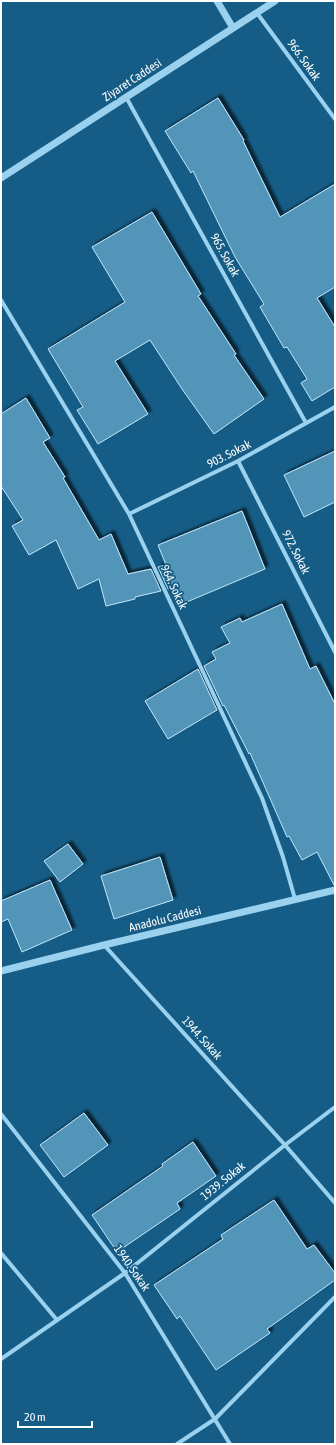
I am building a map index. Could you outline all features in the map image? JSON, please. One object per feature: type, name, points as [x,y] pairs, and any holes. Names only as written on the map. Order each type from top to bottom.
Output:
[{"type":"street","points":[[217,1],[233,28]]},
{"type":"street","name":"Ziyaret Caddesi","points":[[1,178],[275,1]]},
{"type":"street","name":"966. Sokak","points":[[257,13],[335,119]]},
{"type":"street","name":"965. Sokak","points":[[126,97],[306,423]]},
{"type":"street","name":"964. Sokak","points":[[1,300],[129,514],[262,798],[283,857],[295,899]]},
{"type":"street","name":"903. Sokak","points":[[129,514],[238,461],[335,407]]},
{"type":"street","name":"972. Sokak","points":[[238,461],[335,652]]},
{"type":"street","name":"Anadolu Caddesi","points":[[1,971],[335,890]]},
{"type":"street","name":"1944. Sokak","points":[[104,945],[285,1145],[335,1203]]},
{"type":"street","name":"1939. Sokak","points":[[1,1360],[125,1273],[335,1107]]},
{"type":"street","name":"1940. Sokak","points":[[1,1114],[125,1273],[230,1444]]},
{"type":"street","points":[[1,1253],[57,1320]]},
{"type":"street","points":[[177,1444],[215,1419],[335,1297]]},
{"type":"building","points":[[218,98],[244,140],[243,141],[280,217],[335,184],[335,287],[317,298],[335,327],[335,387],[312,401],[301,383],[307,379],[287,347],[284,348],[260,307],[264,304],[235,257],[193,171],[191,173],[165,131]]},
{"type":"building","points":[[152,212],[201,294],[198,296],[236,354],[234,355],[264,399],[214,434],[150,340],[115,361],[148,414],[98,444],[77,410],[83,407],[48,349],[125,302],[92,247]]},
{"type":"building","points":[[26,398],[50,438],[43,442],[65,477],[63,478],[99,540],[111,534],[128,574],[151,569],[161,591],[106,606],[99,579],[78,589],[56,540],[29,555],[12,526],[23,520],[1,486],[1,414]]},
{"type":"building","points":[[335,451],[335,502],[304,517],[284,475]]},
{"type":"building","points":[[242,511],[265,569],[182,604],[175,588],[168,589],[158,567],[166,565],[158,545]]},
{"type":"building","points":[[282,604],[310,669],[316,666],[335,704],[335,885],[317,852],[302,860],[289,836],[287,837],[250,753],[249,754],[224,705],[223,706],[204,666],[216,659],[212,652],[230,643],[221,627],[240,618],[242,622]]},
{"type":"building","points":[[198,669],[217,710],[168,739],[145,701]]},
{"type":"building","points":[[68,844],[83,864],[60,882],[44,861]]},
{"type":"building","points":[[160,857],[173,900],[114,919],[101,876]]},
{"type":"building","points":[[50,880],[72,930],[22,952],[8,919],[1,922],[1,901]]},
{"type":"building","points":[[84,1113],[108,1145],[64,1177],[40,1145]]},
{"type":"building","points":[[193,1142],[216,1176],[177,1203],[180,1209],[117,1252],[92,1215],[163,1166],[162,1164]]},
{"type":"building","points":[[274,1200],[307,1249],[314,1245],[335,1273],[335,1280],[267,1329],[270,1333],[216,1370],[180,1316],[177,1319],[154,1285],[223,1239],[221,1235]]}]
